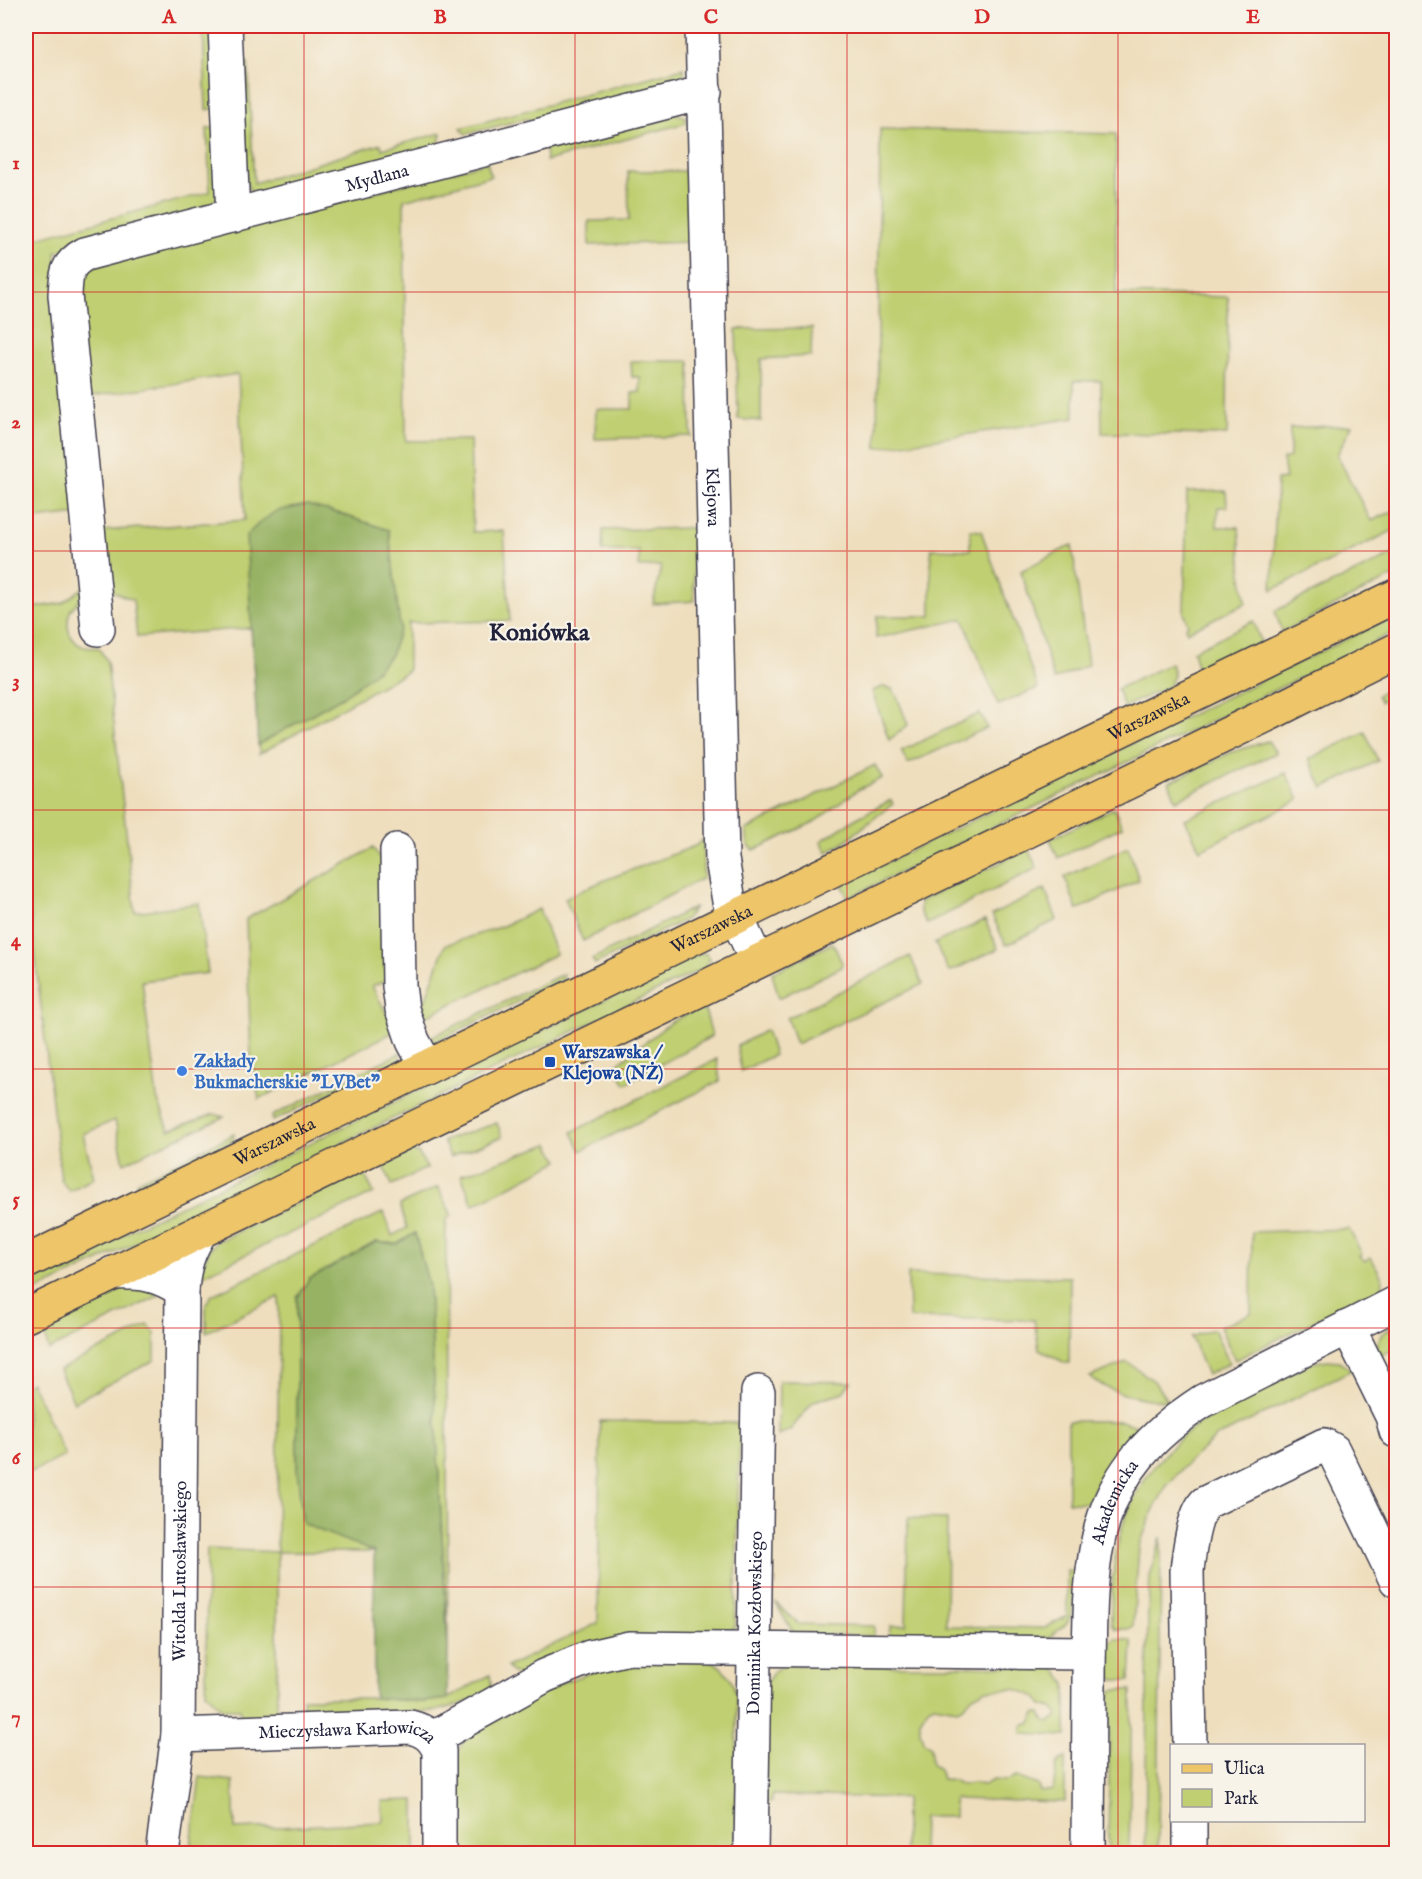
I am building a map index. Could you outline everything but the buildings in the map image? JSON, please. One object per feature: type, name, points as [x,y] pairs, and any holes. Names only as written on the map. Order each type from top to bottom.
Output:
[{"type":"main road","name":"Warszawska","points":[[26,1262],[1396,596]]},
{"type":"main road","points":[[26,1316],[1396,650]]},
{"type":"street","points":[[225,26],[232,216]]},
{"type":"street","name":"Klejowa","points":[[702,26],[722,859],[727,892],[757,961]]},
{"type":"street","name":"Mydlana","points":[[98,629],[65,295],[69,267],[76,259],[85,254],[705,92]]},
{"type":"street","points":[[397,850],[399,986],[402,1009],[413,1041],[427,1067]]},
{"type":"street","name":"Witolda Lutosławskiego","points":[[162,1854],[178,1735],[182,1290],[184,1266],[190,1248],[201,1231]]},
{"type":"street","points":[[113,1273],[154,1275],[182,1290]]},
{"type":"street","name":"Akademicka","points":[[1088,1854],[1091,1580],[1098,1536],[1109,1504],[1136,1459],[1174,1420],[1203,1401],[1396,1303]]},
{"type":"street","points":[[1348,1327],[1392,1416],[1396,1431]]},
{"type":"street","name":"Dominika Kozłowskiego","points":[[751,1854],[758,1392]]},
{"type":"street","points":[[1190,1744],[1187,1571],[1199,1509],[1204,1503],[1324,1445],[1333,1450],[1396,1580]]},
{"type":"street","points":[[433,1737],[544,1676],[590,1657],[629,1648],[1089,1653]]},
{"type":"street","name":"Mieczysława Karłowicza","points":[[178,1735],[410,1727],[422,1730],[433,1737],[439,1750],[440,1854]]},
{"type":"street","points":[[1190,1822],[1190,1854]]},
{"type":"green space","points":[[203,26],[213,26],[217,108],[206,110]]},
{"type":"green space","points":[[248,63],[254,183],[381,144],[382,149],[441,133],[438,149],[260,194],[250,191],[247,184],[239,64]]},
{"type":"green space","points":[[684,68],[684,84],[466,134],[461,128]]},
{"type":"green space","points":[[675,113],[686,117],[686,123],[546,161],[545,144]]},
{"type":"green space","points":[[207,128],[219,128],[218,195],[213,205],[206,210],[56,252],[58,308],[79,514],[26,520],[26,241],[210,192]]},
{"type":"green space","points":[[880,129],[1116,134],[1116,294],[1228,297],[1227,435],[1102,433],[1101,381],[1074,381],[1074,418],[877,448]]},
{"type":"green space","points":[[487,162],[491,176],[404,200],[406,441],[470,440],[473,532],[504,531],[510,621],[408,623],[408,671],[259,754],[251,628],[137,637],[133,600],[108,589],[102,531],[245,520],[238,374],[87,397],[76,296],[91,267]]},
{"type":"green space","points":[[628,171],[687,171],[688,242],[589,245],[589,221],[629,220]]},
{"type":"green space","points":[[812,328],[811,356],[761,359],[761,421],[738,419],[736,329]]},
{"type":"green space","points":[[631,361],[690,361],[691,436],[595,439],[596,409],[632,409],[632,393],[640,392],[640,377],[632,377]]},
{"type":"green space","points":[[1352,425],[1337,455],[1371,521],[1396,510],[1396,529],[1272,590],[1277,480],[1286,479],[1283,459],[1290,457],[1290,428]]},
{"type":"green space","points":[[1226,491],[1227,507],[1218,507],[1217,527],[1239,527],[1246,603],[1187,632],[1185,627],[1188,625],[1184,613],[1187,492]]},
{"type":"green space","points":[[307,505],[389,530],[400,628],[391,655],[375,672],[342,697],[258,745],[246,536],[276,511]]},
{"type":"green space","points":[[693,528],[694,601],[653,604],[661,566],[639,567],[639,551],[602,551],[603,530]]},
{"type":"green space","points":[[970,530],[981,531],[1038,688],[998,705],[963,619],[876,638],[877,616],[931,616],[931,549],[970,550]]},
{"type":"green space","points":[[1072,545],[1088,665],[1054,680],[1021,571]]},
{"type":"green space","points":[[1396,553],[1396,575],[1282,632],[1275,611]]},
{"type":"green space","points":[[85,586],[81,597],[70,611],[68,626],[77,643],[90,648],[98,647],[107,661],[135,912],[199,903],[208,973],[142,981],[157,1098],[169,1130],[214,1114],[224,1117],[124,1163],[115,1120],[83,1134],[94,1178],[69,1191],[61,1180],[26,875],[26,609],[63,603]]},
{"type":"green space","points":[[1396,615],[1396,631],[848,898],[842,884]]},
{"type":"green space","points":[[1253,621],[1261,642],[1202,671],[1197,667],[1193,651]]},
{"type":"green space","points":[[1171,663],[1174,676],[1169,686],[1124,707],[1117,689]]},
{"type":"green space","points":[[1396,686],[1396,694],[1380,702],[1377,695]]},
{"type":"green space","points":[[883,687],[892,689],[897,696],[908,725],[889,740],[872,691]]},
{"type":"green space","points":[[980,713],[987,728],[908,764],[901,751]]},
{"type":"green space","points":[[1365,732],[1378,761],[1323,788],[1309,759]]},
{"type":"green space","points":[[1268,741],[1276,753],[1176,800],[1169,782],[1232,752]]},
{"type":"green space","points":[[875,765],[882,778],[858,790],[814,822],[754,850],[748,845],[746,830]]},
{"type":"green space","points":[[1286,773],[1299,800],[1200,850],[1185,819]]},
{"type":"green space","points":[[891,800],[893,804],[827,852],[821,841]]},
{"type":"green space","points":[[1114,808],[1122,827],[1058,858],[1050,839]]},
{"type":"green space","points":[[703,840],[703,878],[583,941],[565,898],[605,880],[695,846]]},
{"type":"green space","points":[[1128,847],[1139,880],[1077,910],[1065,877]]},
{"type":"green space","points":[[373,848],[385,864],[389,980],[372,986],[396,1031],[259,1099],[251,1059],[246,919]]},
{"type":"green space","points":[[1028,849],[1037,868],[927,924],[920,912],[920,901]]},
{"type":"green space","points":[[1045,889],[1057,920],[1006,945],[992,915]]},
{"type":"green space","points":[[695,907],[686,919],[595,964],[592,959]]},
{"type":"green space","points":[[539,909],[556,954],[418,1020],[445,945],[503,926]]},
{"type":"green space","points":[[985,920],[998,949],[949,972],[935,943]]},
{"type":"green space","points":[[833,943],[842,967],[779,998],[772,973]]},
{"type":"green space","points":[[705,953],[709,958],[706,967],[26,1296],[26,1281]]},
{"type":"green space","points":[[910,956],[923,984],[796,1044],[787,1018]]},
{"type":"green space","points":[[563,974],[563,980],[432,1043],[429,1038]]},
{"type":"green space","points":[[700,1007],[706,1013],[712,1036],[625,1084],[615,1066],[670,1023]]},
{"type":"green space","points":[[766,1030],[774,1055],[741,1071],[737,1046]]},
{"type":"green space","points":[[400,1053],[400,1059],[273,1121],[272,1116]]},
{"type":"green space","points":[[717,1059],[720,1081],[581,1151],[572,1132]]},
{"type":"green space","points":[[497,1123],[502,1137],[450,1157],[443,1141]]},
{"type":"green space","points":[[234,1134],[233,1141],[140,1187],[136,1182]]},
{"type":"green space","points":[[549,1144],[559,1161],[473,1205],[461,1175]]},
{"type":"green space","points":[[411,1150],[419,1154],[427,1168],[392,1185],[382,1162]]},
{"type":"green space","points":[[360,1172],[364,1174],[374,1193],[197,1278],[210,1249],[216,1242]]},
{"type":"green space","points":[[438,1187],[452,1216],[446,1219],[448,1649],[429,1286],[415,1233],[397,1244],[376,1242],[346,1259],[297,1298],[297,1469],[374,1552],[277,1552],[279,1297],[206,1332],[206,1304],[212,1295],[384,1212],[392,1236],[407,1228],[400,1205]]},
{"type":"green space","points":[[1349,1229],[1362,1254],[1359,1256],[1365,1261],[1371,1257],[1383,1280],[1382,1288],[1235,1360],[1220,1327],[1251,1313],[1252,1232]]},
{"type":"green space","points":[[415,1233],[429,1286],[448,1649],[447,1699],[423,1702],[374,1698],[374,1552],[303,1524],[297,1469],[297,1298],[309,1279],[376,1242],[397,1244]]},
{"type":"green space","points":[[908,1274],[1070,1277],[1069,1363],[1039,1349],[1034,1320],[909,1318]]},
{"type":"green space","points":[[126,1286],[151,1290],[158,1296],[49,1350],[45,1337],[46,1326]]},
{"type":"green space","points":[[148,1325],[155,1333],[155,1360],[74,1402],[59,1370]]},
{"type":"green space","points":[[1396,1325],[1396,1348],[1378,1357],[1377,1346],[1380,1337]]},
{"type":"green space","points":[[1214,1329],[1229,1363],[1207,1375],[1191,1337]]},
{"type":"green space","points":[[1339,1361],[1352,1370],[1217,1437],[1189,1461],[1166,1487],[1153,1511],[1139,1547],[1133,1626],[1129,1629],[1115,1629],[1111,1624],[1111,1602],[1118,1542],[1131,1505],[1153,1468],[1177,1441],[1223,1409],[1311,1363]]},
{"type":"green space","points":[[1127,1362],[1154,1381],[1167,1401],[1116,1392],[1090,1377]]},
{"type":"green space","points":[[779,1381],[851,1382],[843,1392],[814,1401],[791,1429],[778,1436]]},
{"type":"green space","points":[[31,1382],[65,1456],[26,1474],[26,1385]]},
{"type":"green space","points":[[600,1421],[740,1423],[735,1628],[723,1633],[515,1675],[507,1667],[598,1623]]},
{"type":"green space","points":[[1068,1421],[1120,1421],[1137,1426],[1100,1476],[1089,1503],[1068,1502]]},
{"type":"green space","points":[[908,1518],[947,1519],[946,1626],[1045,1628],[1067,1616],[1067,1570],[1076,1570],[1072,1614],[1066,1624],[1049,1638],[889,1637],[890,1626],[906,1625]]},
{"type":"green space","points":[[1161,1537],[1158,1853],[1145,1853],[1148,1615],[1150,1576]]},
{"type":"green space","points":[[207,1549],[277,1552],[277,1718],[241,1719],[240,1709],[222,1709],[206,1692]]},
{"type":"green space","points":[[775,1602],[798,1624],[874,1626],[874,1636],[794,1634]]},
{"type":"green space","points":[[1115,1639],[1130,1640],[1132,1644],[1130,1680],[1114,1680],[1110,1675],[1110,1643]]},
{"type":"green space","points":[[629,1660],[711,1660],[725,1672],[734,1686],[737,1698],[736,1853],[453,1854],[456,1757],[460,1747],[471,1733],[563,1682]]},
{"type":"green space","points":[[784,1665],[1054,1667],[1066,1683],[1066,1736],[1022,1734],[1023,1725],[1030,1724],[1036,1713],[1041,1713],[1044,1720],[1049,1722],[1058,1714],[1053,1708],[1042,1705],[1037,1697],[1015,1689],[985,1690],[957,1709],[934,1705],[928,1708],[920,1721],[920,1731],[923,1741],[930,1747],[932,1765],[939,1769],[942,1780],[953,1780],[962,1785],[973,1783],[984,1785],[993,1780],[1006,1781],[1017,1777],[1038,1785],[1040,1792],[1053,1790],[1057,1764],[1065,1758],[1065,1802],[954,1799],[954,1817],[923,1817],[922,1854],[905,1853],[905,1798],[772,1795],[772,1802],[762,1802],[764,1687],[774,1671]]},
{"type":"green space","points":[[490,1675],[492,1690],[465,1703],[436,1711],[304,1717],[303,1698],[374,1698],[423,1702],[447,1699]]},
{"type":"green space","points":[[1132,1690],[1129,1853],[1108,1853],[1110,1692]]},
{"type":"green space","points":[[200,1777],[233,1781],[235,1829],[383,1822],[382,1801],[415,1800],[415,1853],[190,1853]]},
{"type":"place","name":"Warszawska / Klejowa (NŻ)","points":[[550,1062]]},
{"type":"place","name":"Zakłady Bukmacherskie \"LVBet\"","points":[[182,1071]]},
{"type":"district","name":"Koniówka","points":[[539,632]]}]
